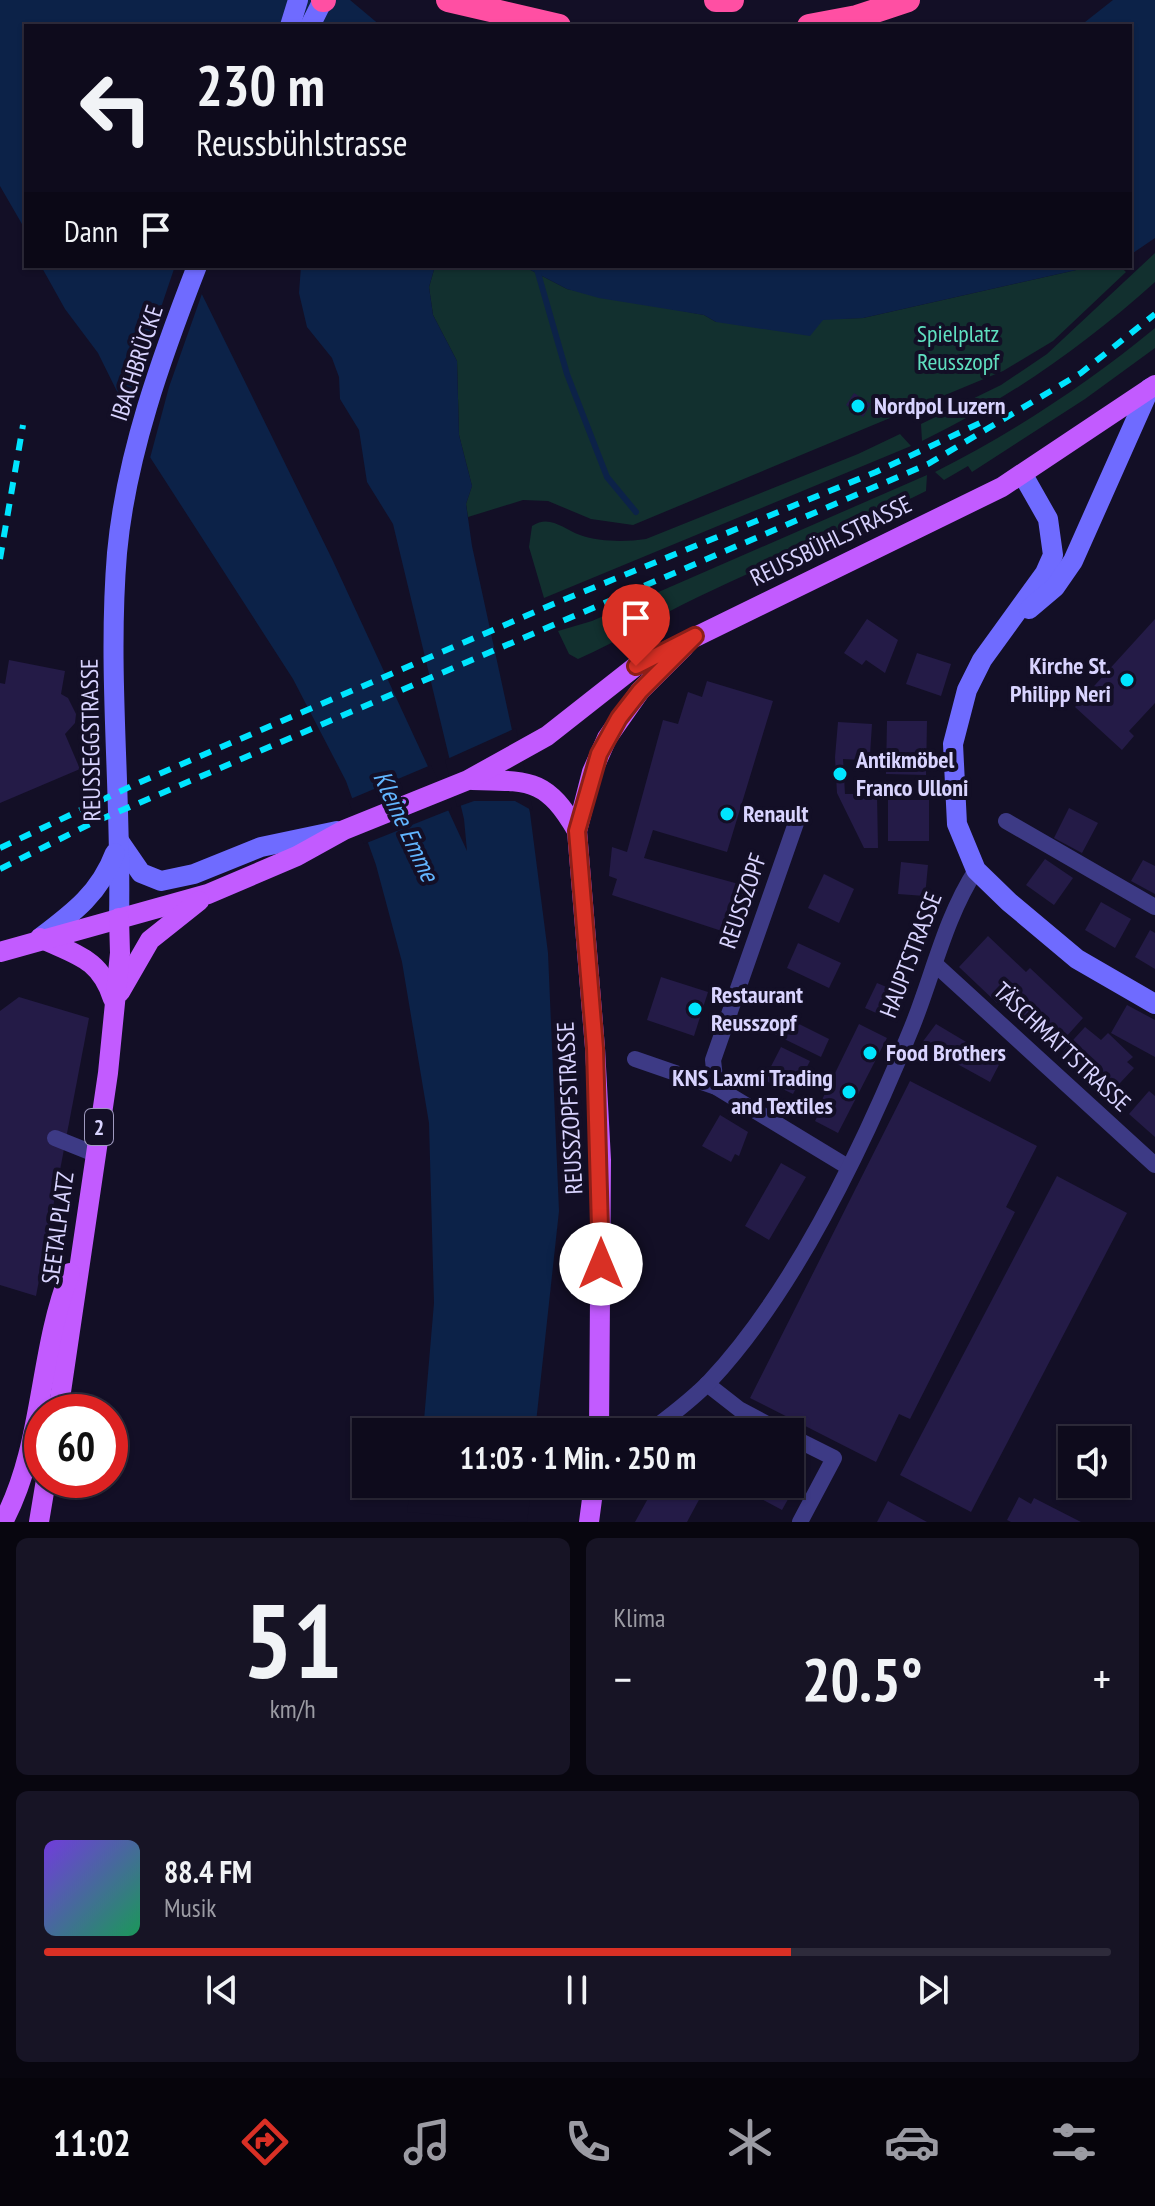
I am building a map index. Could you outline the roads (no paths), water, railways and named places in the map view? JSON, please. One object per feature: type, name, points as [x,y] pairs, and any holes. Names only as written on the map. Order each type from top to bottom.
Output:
[{"type":"highway","points":[[448,0],[548,24]]},
{"type":"highway","points":[[716,0],[732,0]]},
{"type":"highway","points":[[820,24],[857,17],[908,0]]},
{"type":"main road","points":[[311,24],[323,0]]},
{"type":"main road","points":[[291,24],[298,2]]},
{"type":"main road","name":"IBACHBRÜCKE","points":[[131,477],[149,405],[196,268]]},
{"type":"main road","points":[[1007,627],[1055,587],[1073,561],[1152,386]]},
{"type":"main road","name":"REUSSBÜHLSTRASSE","points":[[344,830],[468,780],[532,746],[570,720],[636,666],[1023,475],[1152,386]]},
{"type":"main road","points":[[1023,475],[1048,519],[1053,555],[1045,573],[972,677],[953,744],[954,810],[976,870],[1077,959],[1155,1004]]},
{"type":"main road","name":"REUSSEGGSTRASSE","points":[[114,1003],[120,953],[114,610],[117,551],[131,477]]},
{"type":"main road","name":"REUSSZOPFSTRASSE","points":[[599,1418],[601,1160],[577,831],[599,754],[619,718],[640,691],[695,636]]},
{"type":"main road","name":"REUSSZOPFSTRASSE","points":[[468,780],[523,781],[545,788],[559,801],[577,831]]},
{"type":"main road","points":[[119,841],[141,873],[161,881],[194,874],[261,847],[344,830]]},
{"type":"main road","points":[[0,952],[40,938],[208,894],[297,856],[344,830]]},
{"type":"main road","points":[[40,938],[95,892],[107,876],[119,841]]},
{"type":"main road","name":"2","points":[[114,1003],[150,940],[208,894]]},
{"type":"main road","points":[[40,938],[95,964],[106,981],[114,1003]]},
{"type":"main road","name":"SEETALPLATZ","points":[[60,1394],[114,1003]]},
{"type":"main road","name":"2","points":[[3,1522],[18,1488],[26,1458],[54,1312],[79,1251]]},
{"type":"main road","points":[[39,1522],[43,1498]]},
{"type":"main road","points":[[589,1522],[592,1498]]},
{"type":"street","points":[[1006,821],[1155,907]]},
{"type":"street","name":"REUSSZOPF","points":[[716,1087],[713,1060],[796,823]]},
{"type":"street","name":"HAUPTSTRASSE","points":[[666,1418],[707,1384],[782,1288],[848,1167],[900,1056],[936,965],[951,916],[976,870]]},
{"type":"street","name":"TÄSCHMATTSTRASSE","points":[[936,965],[1155,1165]]},
{"type":"street","points":[[635,1059],[716,1087],[848,1167]]},
{"type":"street","points":[[55,1138],[95,1154]]},
{"type":"street","points":[[707,1384],[753,1418]]},
{"type":"street","points":[[800,1522],[834,1458],[804,1443]]},
{"type":"water","points":[[0,0],[350,0],[379,24],[24,24],[24,228],[0,186]]},
{"type":"water","points":[[1113,0],[1155,0],[1155,238],[1132,254],[1132,24],[1083,24]]},
{"type":"water","name":"Kleine Emme","points":[[42,268],[189,268],[333,561],[467,851],[464,819],[393,524],[367,482],[359,430],[340,399],[339,377],[332,358],[307,327],[299,293],[301,268],[434,268],[429,287],[433,315],[457,361],[459,435],[472,486],[466,504],[472,546],[530,813],[548,953],[559,1211],[537,1418],[424,1418],[434,1303],[429,1123],[402,962],[376,865],[346,781],[293,679],[148,454],[98,353],[65,309]]},
{"type":"water","points":[[527,268],[1085,268],[863,318],[823,320],[810,336],[716,322],[704,315],[599,298],[567,289]]},
{"type":"waterway","points":[[537,268],[567,374],[607,477],[636,512]]},
{"type":"railway","points":[[0,869],[90,824],[928,464],[1081,373],[1155,314]]},
{"type":"railway","points":[[0,848],[138,783],[551,605],[876,472],[982,422]]},
{"type":"railway","points":[[0,559],[23,425]]},
{"type":"place","name":"Nordpol Luzern","points":[[858,406]]},
{"type":"place","name":"Kirche St. Philipp Neri","points":[[1127,680]]},
{"type":"place","name":"Antikmöbel Franco Ulloni","points":[[840,774]]},
{"type":"place","name":"Renault","points":[[727,814]]},
{"type":"place","name":"Restaurant Reusszopf","points":[[695,1009]]},
{"type":"place","name":"Food Brothers","points":[[870,1053]]},
{"type":"place","name":"KNS Laxmi Trading and Textiles","points":[[849,1092]]},
{"type":"park label","name":"Spielplatz Reusszopf","points":[[958,348]]}]
